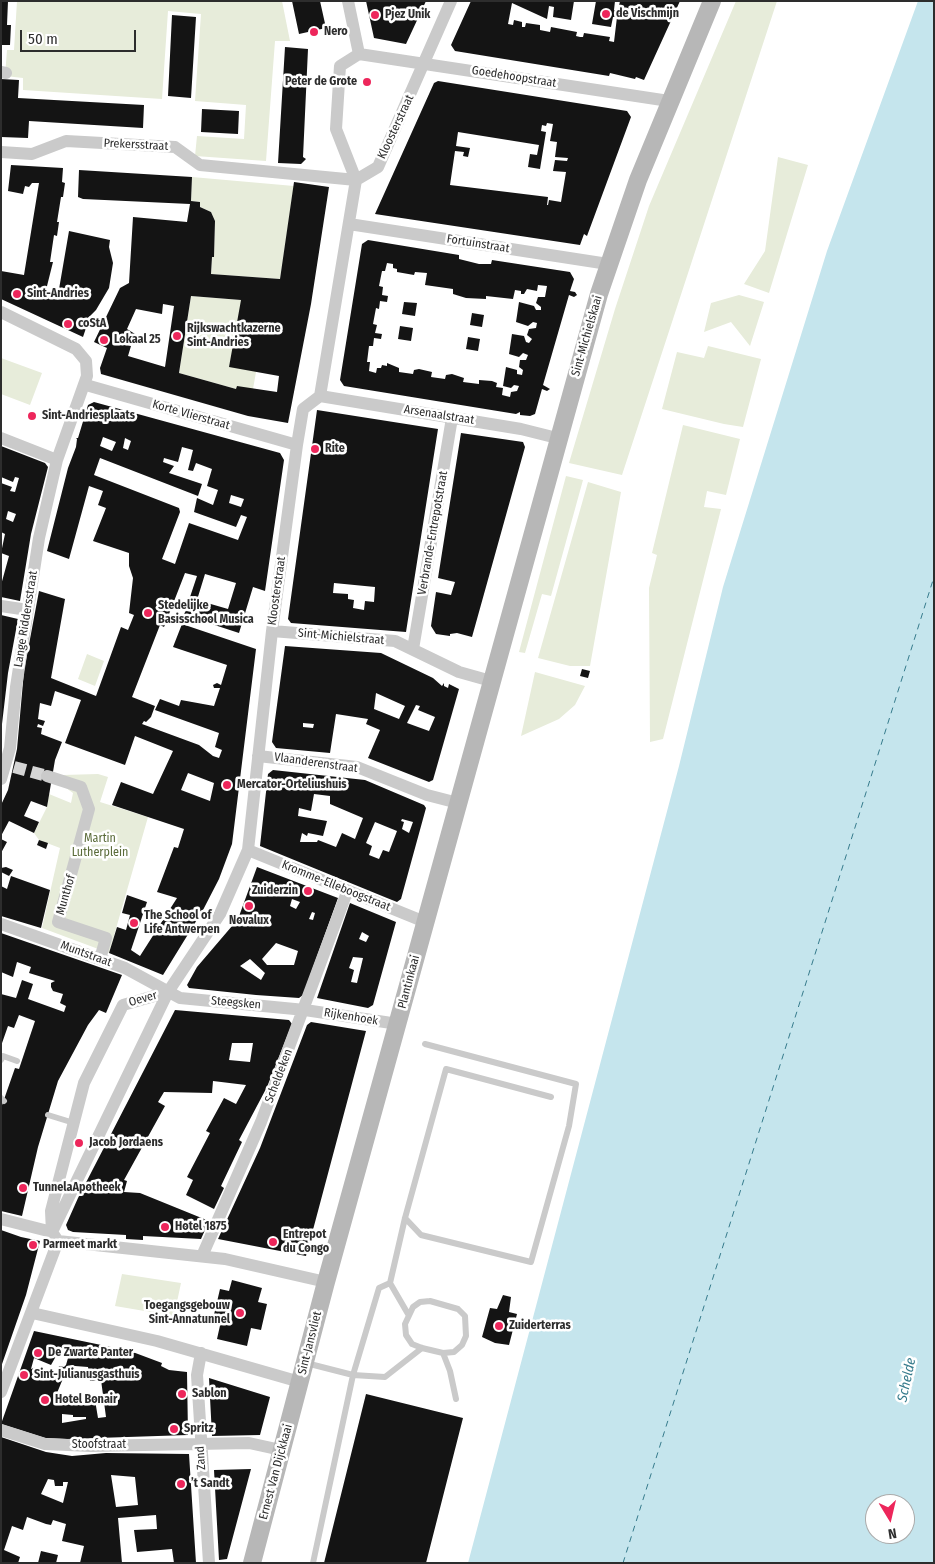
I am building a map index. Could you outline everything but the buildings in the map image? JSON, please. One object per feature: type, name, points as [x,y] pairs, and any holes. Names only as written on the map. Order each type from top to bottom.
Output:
[{"type":"street","points":[[320,396],[356,180],[336,129],[340,66],[359,54],[348,1]]},
{"type":"street","name":"Kloosterstraat","points":[[356,180],[378,167],[425,64],[451,1]]},
{"type":"street","name":"Sint-Michielskaai","points":[[491,681],[557,438],[602,295],[608,264],[669,101],[712,1]]},
{"type":"street","name":"Goedehoopstraat","points":[[359,54],[669,101]]},
{"type":"street","name":"Prekersstraat","points":[[1,152],[32,154],[66,141],[174,147],[200,165],[356,180]]},
{"type":"street","name":"Fortuinstraat","points":[[348,224],[608,264]]},
{"type":"street","points":[[1,312],[76,349],[86,361],[86,385],[57,460],[1,438]]},
{"type":"street","name":"Korte Vlierstraat","points":[[86,385],[297,445]]},
{"type":"street","name":"Kloosterstraat","points":[[168,992],[220,914],[248,850],[272,631],[297,445],[303,409],[320,396]]},
{"type":"street","name":"Arsenaalstraat","points":[[320,396],[521,429],[557,438]]},
{"type":"street","name":"Verbrande-Entrepotstraat","points":[[413,649],[452,418]]},
{"type":"street","name":"Lange Riddersstraat","points":[[1,780],[7,764],[16,687],[39,538],[57,460]]},
{"type":"street","points":[[1,606],[28,610]]},
{"type":"street","name":"Sint-Michielstraat","points":[[272,631],[395,641],[459,672],[491,681]]},
{"type":"street","name":"Plantinkaai","points":[[326,1282],[491,681]]},
{"type":"street","name":"Vlaanderenstraat","points":[[258,756],[357,767],[427,795],[458,802]]},
{"type":"street","name":"Munthof","points":[[47,776],[82,787],[90,809],[52,942]]},
{"type":"street","name":"Kromme-Elleboogstraat","points":[[248,850],[425,922]]},
{"type":"street","name":"Scheldeken","points":[[202,1256],[261,1122],[305,1010],[348,892]]},
{"type":"street","name":"Munthof","points":[[58,922],[106,938],[100,959]]},
{"type":"street","name":"Muntstraat","points":[[1,924],[125,968],[168,992]]},
{"type":"street","name":"Steegsken","points":[[168,992],[180,998],[305,1010]]},
{"type":"street","name":"Oever","points":[[55,1236],[52,1202],[84,1083],[123,1005],[168,992]]},
{"type":"street","name":"Oever","points":[[55,1236],[168,992]]},
{"type":"street","name":"Rijkenhoek","points":[[305,1010],[398,1024]]},
{"type":"street","points":[[1,1219],[55,1236],[225,1259],[326,1282]]},
{"type":"street","points":[[1,1392],[32,1313],[55,1236]]},
{"type":"street","name":"Sint-Jansvliet","points":[[32,1313],[201,1353],[300,1382],[326,1282]]},
{"type":"street","name":"Zand","points":[[201,1353],[197,1375],[209,1563]]},
{"type":"street","name":"Ernest Van Dijckkaai","points":[[252,1563],[274,1448],[300,1382]]},
{"type":"street","name":"Stoofstraat","points":[[1,1430],[45,1444],[91,1446],[249,1443],[274,1448]]},
{"type":"lane","points":[[405,1218],[421,1235],[532,1262],[569,1126],[576,1084],[425,1044]]},
{"type":"lane","points":[[1,1060],[3,1056],[17,1061]]},
{"type":"lane","points":[[408,1314],[390,1283],[405,1218],[446,1069],[550,1097]]},
{"type":"lane","points":[[48,1115],[74,1122]]},
{"type":"lane","points":[[313,1563],[353,1375],[379,1288],[390,1283]]},
{"type":"lane","points":[[430,1301],[458,1309],[465,1316],[467,1326],[462,1345],[454,1352],[443,1353],[412,1344],[406,1334],[405,1324],[408,1314],[420,1302],[430,1301]]},
{"type":"lane","points":[[305,1363],[353,1375],[385,1377],[422,1348]]},
{"type":"lane","points":[[443,1353],[450,1371],[456,1399]]},
{"type":"green space","points":[[17,1],[282,1],[290,41],[275,41],[266,161],[195,156],[197,136],[244,139],[246,105],[195,101],[201,14],[168,11],[162,99],[23,90],[23,78],[5,76],[7,50],[14,50]]},
{"type":"green space","points":[[736,1],[777,1],[622,475],[569,463],[615,309],[649,206]]},
{"type":"green space","points":[[778,157],[808,165],[769,293],[744,284],[765,251]]},
{"type":"green space","points":[[192,177],[294,186],[280,279],[211,274],[212,257],[214,256],[215,221],[211,212],[200,207],[200,202],[191,201]]},
{"type":"green space","points":[[739,295],[764,302],[750,346],[731,322],[704,332],[711,303]]},
{"type":"green space","points":[[191,296],[241,300],[256,372],[253,389],[236,389],[179,373]]},
{"type":"green space","points":[[708,346],[761,359],[743,427],[662,409],[677,352],[704,358]]},
{"type":"green space","points":[[1,358],[42,373],[30,405],[1,394]]},
{"type":"green space","points":[[683,425],[740,439],[726,495],[707,491],[704,507],[721,509],[663,739],[650,742],[649,588],[657,555],[652,553]]},
{"type":"green space","points":[[566,476],[583,480],[551,596],[542,594],[525,653],[519,652]]},
{"type":"green space","points":[[588,482],[621,492],[590,666],[570,666],[538,658]]},
{"type":"green space","points":[[87,654],[104,661],[95,686],[78,679]]},
{"type":"green space","points":[[535,672],[585,686],[575,705],[559,719],[521,736]]},
{"type":"green space","name":"Martin Lutherplein","points":[[98,774],[108,777],[100,802],[148,817],[109,953],[42,928],[60,848],[39,840],[34,833],[47,807],[49,794],[71,803],[73,793],[62,785],[63,775]]},
{"type":"green space","points":[[122,1274],[181,1283],[174,1316],[115,1306]]},
{"type":"water","name":"Schelde","points":[[918,1],[934,1],[934,1563],[468,1563],[679,766],[723,587],[827,251]]},
{"type":"ferry route","points":[[623,1563],[934,577]]},
{"type":"tunnel","points":[[14,767],[47,776]]},
{"type":"place","name":"de Vischmijn","points":[[606,14]]},
{"type":"place","name":"Pjez Unik","points":[[375,15]]},
{"type":"place","name":"Nero","points":[[314,32]]},
{"type":"place","name":"Peter de Grote","points":[[367,82]]},
{"type":"place","name":"Sint-Andries","points":[[17,294]]},
{"type":"place","name":"coStA","points":[[68,324]]},
{"type":"place","name":"Rijkswachtkazerne Sint-Andries","points":[[177,336]]},
{"type":"place","name":"Lokaal 25","points":[[104,340]]},
{"type":"place","name":"Sint-Andriesplaats","points":[[32,416]]},
{"type":"place","name":"Rite","points":[[315,449]]},
{"type":"place","name":"Stedelijke Basisschool Musica","points":[[148,613]]},
{"type":"place","name":"Mercator-Orteliushuis","points":[[227,785]]},
{"type":"place","name":"Zuiderzin","points":[[308,891]]},
{"type":"place","name":"Novalux","points":[[249,906]]},
{"type":"place","name":"The School of Life Antwerpen","points":[[134,923]]},
{"type":"place","name":"Jacob Jordaens","points":[[79,1143]]},
{"type":"place","name":"TunnelaApotheek","points":[[23,1188]]},
{"type":"place","name":"Hotel 1875","points":[[165,1227]]},
{"type":"place","name":"Entrepot du Congo","points":[[273,1242]]},
{"type":"place","name":"Parmeet markt","points":[[33,1245]]},
{"type":"place","name":"Toegangsgebouw Sint-Annatunnel","points":[[240,1313]]},
{"type":"place","name":"Zuiderterras","points":[[499,1326]]},
{"type":"place","name":"De Zwarte Panter","points":[[38,1353]]},
{"type":"place","name":"Sint-Julianusgasthuis","points":[[24,1375]]},
{"type":"place","name":"Sablon","points":[[182,1394]]},
{"type":"place","name":"Hotel Bonair","points":[[45,1400]]},
{"type":"place","name":"Spritz","points":[[174,1429]]},
{"type":"place","name":"’t Sandt","points":[[181,1484]]}]
